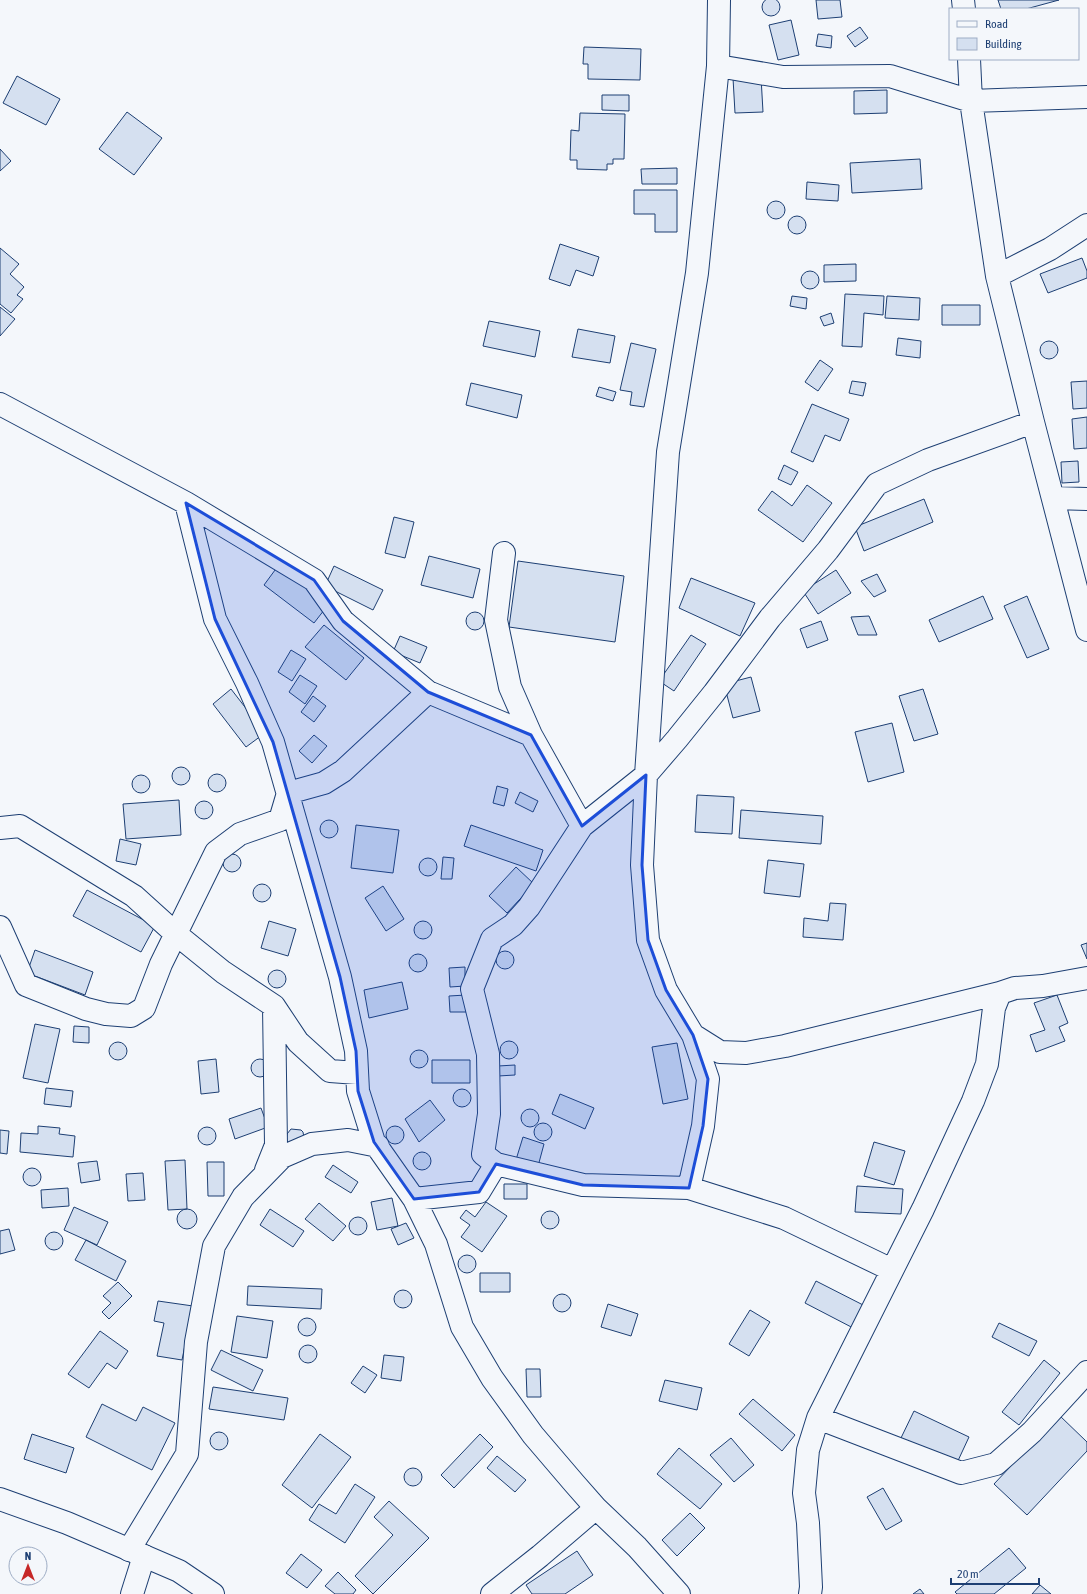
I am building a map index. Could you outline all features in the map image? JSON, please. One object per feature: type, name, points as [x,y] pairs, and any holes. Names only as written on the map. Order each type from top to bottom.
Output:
[{"type":"main road","points":[[689,1188],[703,1126],[708,1079],[693,1035],[666,990],[648,940],[642,865],[646,775],[668,452],[697,273],[718,66],[719,0]]},
{"type":"main road","points":[[969,60],[972,101],[997,276],[1032,422],[1087,630]]},
{"type":"main road","points":[[718,66],[783,77],[890,76],[972,101],[1087,97]]},
{"type":"main road","points":[[997,276],[1050,249],[1087,225]]},
{"type":"main road","points":[[0,404],[186,503],[314,580],[343,621],[428,692],[532,734]]},
{"type":"main road","points":[[892,1270],[784,1218],[689,1188],[583,1185],[496,1164],[483,1154],[489,1114],[488,1054],[472,989],[492,939],[513,924],[529,907],[582,826],[646,775],[714,693],[770,618],[828,550],[877,484],[928,460],[1032,422]]},
{"type":"main road","points":[[1053,498],[1087,499]]},
{"type":"main road","points":[[186,503],[215,619],[247,683],[273,742],[340,977],[356,1051],[358,1091],[374,1142],[414,1199],[436,1244],[462,1327],[492,1378],[533,1435],[596,1508],[637,1547],[679,1594]]},
{"type":"main road","points":[[504,553],[496,620],[510,687],[532,734],[582,826]]},
{"type":"main road","points":[[288,793],[324,783],[343,771],[428,692]]},
{"type":"main road","points":[[0,927],[26,985],[86,1009],[106,1014],[131,1016],[144,1008],[161,964],[216,852],[240,834],[280,820],[288,793]]},
{"type":"main road","points":[[0,828],[20,826],[134,896],[176,934],[223,972],[274,1006],[298,1042],[330,1071],[357,1073]]},
{"type":"main road","points":[[693,1035],[720,1052],[746,1053],[785,1046],[1015,988],[1043,986],[1087,978]]},
{"type":"main road","points":[[810,1594],[808,1522],[804,1493],[808,1450],[818,1418],[923,1210],[973,1101],[987,1064],[994,1008],[1000,993]]},
{"type":"main road","points":[[264,1175],[276,1146],[274,1006]]},
{"type":"main road","points":[[132,1594],[137,1553],[187,1454],[196,1342],[214,1246],[243,1197],[282,1157],[312,1144],[348,1140],[378,1146]]},
{"type":"main road","points":[[414,1199],[479,1192],[496,1164]]},
{"type":"main road","points":[[818,1418],[961,1473],[996,1464],[1032,1432],[1087,1372]]},
{"type":"main road","points":[[0,1499],[67,1522],[178,1571],[213,1594]]},
{"type":"main road","points":[[492,1594],[540,1556],[596,1508]]},
{"type":"highlighted area","points":[[186,503],[314,580],[343,621],[428,692],[531,735],[582,826],[646,775],[642,865],[648,940],[666,990],[693,1035],[708,1079],[703,1126],[689,1188],[583,1185],[496,1164],[479,1192],[414,1199],[374,1142],[358,1091],[356,1051],[340,977],[273,742],[215,619]]},
{"type":"building","points":[[768,-1],[774,-1],[780,7],[777,13],[771,16],[765,13],[762,7]]},
{"type":"building","points":[[816,0],[840,0],[842,17],[818,19]]},
{"type":"building","points":[[998,0],[1059,0],[1030,8],[1001,8]]},
{"type":"building","points":[[791,20],[799,55],[778,60],[769,25]]},
{"type":"building","points":[[860,27],[868,38],[855,47],[847,36]]},
{"type":"building","points":[[818,34],[832,36],[831,48],[816,46]]},
{"type":"building","points":[[584,47],[641,49],[640,80],[588,79],[588,64],[583,64]]},
{"type":"building","points":[[17,76],[60,99],[46,125],[3,103]]},
{"type":"building","points":[[761,77],[763,112],[735,113],[733,78]]},
{"type":"building","points":[[887,90],[887,113],[854,114],[854,91]]},
{"type":"building","points":[[602,95],[629,95],[629,111],[602,110]]},
{"type":"building","points":[[127,112],[162,138],[134,175],[99,149]]},
{"type":"building","points":[[580,113],[625,114],[624,159],[613,159],[613,164],[607,164],[607,170],[577,169],[577,160],[570,160],[571,130],[579,131]]},
{"type":"building","points":[[0,149],[11,161],[0,171]]},
{"type":"building","points":[[920,159],[922,189],[852,193],[850,163]]},
{"type":"building","points":[[677,168],[677,184],[642,184],[641,169]]},
{"type":"building","points":[[807,182],[839,185],[838,201],[806,199]]},
{"type":"building","points":[[634,190],[677,190],[677,232],[655,232],[655,214],[634,214]]},
{"type":"building","points":[[776,201],[782,204],[785,210],[782,216],[776,219],[770,216],[767,210],[770,204]]},
{"type":"building","points":[[797,216],[803,219],[806,225],[803,231],[797,234],[791,231],[788,225],[791,219]]},
{"type":"building","points":[[560,244],[599,257],[593,276],[576,270],[570,286],[549,279]]},
{"type":"building","points":[[0,248],[19,264],[10,274],[24,287],[17,295],[23,299],[11,313],[0,304]]},
{"type":"building","points":[[1082,258],[1087,271],[1087,278],[1048,293],[1040,274]]},
{"type":"building","points":[[856,264],[856,281],[824,282],[824,265]]},
{"type":"building","points":[[810,271],[816,274],[819,280],[816,286],[810,289],[804,286],[801,280],[804,274]]},
{"type":"building","points":[[845,294],[884,296],[883,315],[864,313],[862,347],[842,346]]},
{"type":"building","points":[[792,296],[807,298],[806,309],[790,306]]},
{"type":"building","points":[[887,296],[920,298],[919,320],[885,318]]},
{"type":"building","points":[[942,305],[980,305],[980,325],[942,325]]},
{"type":"building","points":[[0,307],[15,319],[0,336]]},
{"type":"building","points":[[831,313],[834,323],[824,326],[820,317]]},
{"type":"building","points":[[489,321],[540,331],[535,357],[483,346]]},
{"type":"building","points":[[578,329],[615,336],[610,363],[572,357]]},
{"type":"building","points":[[898,338],[921,341],[920,358],[896,355]]},
{"type":"building","points":[[1049,341],[1055,344],[1058,350],[1055,356],[1049,359],[1043,356],[1040,350],[1043,344]]},
{"type":"building","points":[[631,343],[656,349],[644,407],[630,405],[632,392],[620,390]]},
{"type":"building","points":[[820,360],[833,369],[818,391],[805,382]]},
{"type":"building","points":[[852,381],[866,383],[863,396],[849,393]]},
{"type":"building","points":[[1087,381],[1087,408],[1073,409],[1071,382]]},
{"type":"building","points":[[471,383],[522,395],[517,418],[466,405]]},
{"type":"building","points":[[599,387],[616,392],[613,401],[596,396]]},
{"type":"building","points":[[812,404],[849,419],[840,441],[825,435],[813,462],[791,452]]},
{"type":"building","points":[[1087,417],[1087,448],[1074,449],[1072,419]]},
{"type":"building","points":[[1078,461],[1079,482],[1062,483],[1061,462]]},
{"type":"building","points":[[784,465],[798,472],[791,485],[778,479]]},
{"type":"building","points":[[807,485],[832,503],[803,542],[758,510],[772,491],[792,506]]},
{"type":"building","points":[[924,499],[933,522],[864,551],[855,527]]},
{"type":"building","points":[[394,517],[414,522],[405,558],[385,553]]},
{"type":"building","points":[[429,556],[480,569],[473,598],[421,585]]},
{"type":"building","points":[[518,561],[624,576],[615,642],[509,627]]},
{"type":"building","points":[[278,566],[328,605],[314,623],[264,585]]},
{"type":"building","points":[[334,566],[383,590],[373,610],[325,586]]},
{"type":"building","points":[[836,570],[851,593],[818,614],[803,591]]},
{"type":"building","points":[[877,574],[886,591],[874,597],[861,581]]},
{"type":"building","points":[[691,578],[755,603],[740,636],[679,608]]},
{"type":"building","points":[[983,596],[993,619],[939,642],[929,620]]},
{"type":"building","points":[[1027,596],[1049,649],[1027,658],[1004,606]]},
{"type":"building","points":[[471,612],[479,612],[484,617],[482,628],[479,630],[471,630],[466,625],[466,617]]},
{"type":"building","points":[[869,616],[877,635],[858,635],[851,617]]},
{"type":"building","points":[[821,621],[828,640],[807,648],[800,629]]},
{"type":"building","points":[[324,625],[364,658],[346,680],[305,647]]},
{"type":"building","points":[[691,635],[706,644],[674,691],[659,681]]},
{"type":"building","points":[[400,636],[427,647],[420,663],[393,652]]},
{"type":"building","points":[[291,650],[306,659],[292,681],[278,672]]},
{"type":"building","points":[[300,675],[317,686],[305,704],[289,692]]},
{"type":"building","points":[[751,677],[760,711],[733,718],[724,684]]},
{"type":"building","points":[[231,689],[265,733],[246,747],[213,704]]},
{"type":"building","points":[[923,689],[938,734],[914,741],[899,696]]},
{"type":"building","points":[[313,696],[326,706],[314,722],[301,712]]},
{"type":"building","points":[[892,723],[904,772],[868,782],[855,732]]},
{"type":"building","points":[[314,735],[327,746],[312,763],[299,751]]},
{"type":"building","points":[[177,767],[185,767],[190,772],[188,783],[185,785],[177,785],[172,780],[172,772]]},
{"type":"building","points":[[213,774],[221,774],[226,779],[224,790],[221,792],[213,792],[208,787],[208,779]]},
{"type":"building","points":[[137,775],[145,775],[150,780],[148,791],[145,793],[137,793],[132,788],[132,780]]},
{"type":"building","points":[[497,786],[508,789],[504,806],[493,803]]},
{"type":"building","points":[[520,792],[538,801],[533,812],[515,803]]},
{"type":"building","points":[[697,795],[734,797],[732,834],[695,832]]},
{"type":"building","points":[[179,800],[181,835],[126,839],[123,804]]},
{"type":"building","points":[[200,801],[208,801],[213,806],[211,817],[208,819],[200,819],[195,814],[195,806]]},
{"type":"building","points":[[741,810],[823,816],[821,844],[739,838]]},
{"type":"building","points":[[325,820],[333,820],[338,825],[336,836],[333,838],[325,838],[320,833],[320,825]]},
{"type":"building","points":[[356,825],[399,830],[393,873],[351,868]]},
{"type":"building","points":[[471,825],[543,850],[536,871],[464,846]]},
{"type":"building","points":[[120,839],[141,844],[136,865],[116,861]]},
{"type":"building","points":[[232,854],[238,857],[241,863],[238,869],[232,872],[226,869],[223,863],[226,857]]},
{"type":"building","points":[[443,857],[454,858],[452,879],[441,879]]},
{"type":"building","points":[[428,858],[432,859],[436,863],[436,871],[432,875],[428,876],[424,875],[420,871],[419,867],[420,863],[424,859]]},
{"type":"building","points":[[768,860],[804,864],[800,897],[764,893]]},
{"type":"building","points":[[516,867],[534,884],[507,913],[489,896]]},
{"type":"building","points":[[258,884],[266,884],[271,889],[269,900],[266,902],[258,902],[253,897],[253,889]]},
{"type":"building","points":[[383,886],[404,919],[386,931],[365,898]]},
{"type":"building","points":[[87,890],[155,926],[141,952],[73,916]]},
{"type":"building","points":[[830,903],[846,904],[843,940],[803,937],[804,918],[828,921]]},
{"type":"building","points":[[269,921],[296,929],[288,956],[261,948]]},
{"type":"building","points":[[423,921],[429,924],[432,930],[429,936],[423,939],[417,936],[414,930],[417,924]]},
{"type":"building","points":[[1087,943],[1087,959],[1081,945]]},
{"type":"building","points":[[35,950],[93,972],[85,995],[27,973]]},
{"type":"building","points":[[505,951],[511,954],[514,960],[511,966],[505,969],[499,966],[496,960],[499,954]]},
{"type":"building","points":[[414,954],[422,954],[427,959],[425,970],[422,972],[414,972],[409,967],[409,959]]},
{"type":"building","points":[[465,967],[465,986],[450,987],[449,968]]},
{"type":"building","points":[[273,970],[281,970],[286,975],[284,986],[281,988],[273,988],[268,983],[268,975]]},
{"type":"building","points":[[402,982],[408,1009],[369,1018],[364,990]]},
{"type":"building","points":[[466,995],[467,1012],[450,1012],[449,996]]},
{"type":"building","points":[[1057,995],[1068,1023],[1059,1027],[1065,1041],[1036,1052],[1030,1035],[1045,1030],[1034,1003]]},
{"type":"building","points":[[35,1024],[60,1029],[48,1083],[23,1078]]},
{"type":"building","points":[[74,1026],[89,1027],[89,1043],[73,1042]]},
{"type":"building","points":[[509,1041],[515,1044],[518,1050],[515,1056],[509,1059],[503,1056],[500,1050],[503,1044]]},
{"type":"building","points":[[118,1042],[124,1045],[127,1051],[124,1057],[118,1060],[112,1057],[109,1051],[112,1045]]},
{"type":"building","points":[[677,1043],[688,1099],[663,1104],[652,1047]]},
{"type":"building","points":[[415,1050],[423,1050],[428,1055],[426,1066],[423,1068],[415,1068],[410,1063],[410,1055]]},
{"type":"building","points":[[216,1059],[219,1092],[201,1094],[198,1061]]},
{"type":"building","points":[[260,1059],[266,1062],[269,1068],[266,1074],[260,1077],[254,1074],[251,1068],[254,1062]]},
{"type":"building","points":[[432,1060],[470,1060],[470,1083],[432,1083]]},
{"type":"building","points":[[515,1065],[515,1075],[498,1076],[498,1066]]},
{"type":"building","points":[[46,1088],[73,1091],[71,1107],[44,1104]]},
{"type":"building","points":[[462,1089],[468,1092],[471,1098],[468,1104],[462,1107],[456,1104],[453,1098],[456,1092]]},
{"type":"building","points":[[560,1094],[594,1108],[585,1129],[552,1114]]},
{"type":"building","points":[[430,1100],[445,1120],[419,1142],[405,1119]]},
{"type":"building","points":[[261,1108],[268,1127],[235,1139],[229,1119]]},
{"type":"building","points":[[530,1109],[534,1110],[538,1114],[538,1122],[534,1126],[530,1127],[526,1126],[522,1122],[521,1118],[522,1114],[526,1110]]},
{"type":"building","points":[[539,1123],[547,1123],[552,1128],[550,1139],[547,1141],[539,1141],[534,1136],[534,1128]]},
{"type":"building","points":[[38,1126],[60,1128],[59,1134],[75,1136],[73,1157],[20,1152],[21,1133],[38,1134]]},
{"type":"building","points":[[395,1126],[399,1127],[403,1131],[403,1139],[399,1143],[395,1144],[391,1143],[387,1139],[386,1135],[387,1131],[391,1127]]},
{"type":"building","points":[[203,1127],[211,1127],[216,1132],[214,1143],[211,1145],[203,1145],[198,1140],[198,1132]]},
{"type":"building","points":[[291,1129],[301,1130],[304,1138],[287,1143],[287,1134]]},
{"type":"building","points":[[0,1130],[9,1131],[7,1154],[0,1153]]},
{"type":"building","points":[[523,1137],[544,1144],[537,1170],[515,1163]]},
{"type":"building","points":[[874,1142],[905,1151],[894,1185],[864,1176]]},
{"type":"building","points":[[422,1152],[426,1153],[430,1157],[430,1165],[426,1169],[422,1170],[418,1169],[414,1165],[413,1161],[414,1157],[418,1153]]},
{"type":"building","points":[[185,1160],[187,1209],[168,1210],[165,1161]]},
{"type":"building","points":[[97,1161],[100,1180],[81,1183],[78,1163]]},
{"type":"building","points":[[207,1162],[224,1162],[224,1196],[208,1196]]},
{"type":"building","points":[[333,1165],[358,1182],[351,1193],[325,1177]]},
{"type":"building","points":[[28,1168],[36,1168],[41,1173],[39,1184],[36,1186],[28,1186],[23,1181],[23,1173]]},
{"type":"building","points":[[143,1173],[145,1200],[128,1201],[126,1174]]},
{"type":"building","points":[[504,1184],[527,1184],[527,1199],[504,1199]]},
{"type":"building","points":[[857,1186],[903,1189],[901,1214],[855,1212]]},
{"type":"building","points":[[68,1188],[69,1206],[42,1208],[41,1190]]},
{"type":"building","points":[[392,1198],[398,1226],[377,1230],[371,1202]]},
{"type":"building","points":[[486,1202],[507,1216],[482,1252],[461,1237],[470,1225],[460,1218],[466,1210],[475,1217]]},
{"type":"building","points":[[319,1203],[346,1226],[333,1241],[305,1219]]},
{"type":"building","points":[[74,1207],[108,1222],[97,1245],[64,1230]]},
{"type":"building","points":[[187,1209],[194,1212],[197,1219],[194,1226],[187,1229],[180,1226],[177,1219],[180,1212]]},
{"type":"building","points":[[270,1209],[304,1231],[293,1247],[260,1225]]},
{"type":"building","points":[[546,1211],[554,1211],[559,1216],[557,1227],[554,1229],[546,1229],[541,1224],[541,1216]]},
{"type":"building","points":[[354,1217],[362,1217],[367,1222],[365,1233],[362,1235],[354,1235],[349,1230],[349,1222]]},
{"type":"building","points":[[406,1223],[414,1238],[398,1245],[391,1229]]},
{"type":"building","points":[[9,1229],[15,1250],[0,1254],[0,1231]]},
{"type":"building","points":[[50,1232],[58,1232],[63,1237],[61,1248],[58,1250],[50,1250],[45,1245],[45,1237]]},
{"type":"building","points":[[86,1240],[126,1261],[116,1281],[75,1260]]},
{"type":"building","points":[[463,1255],[471,1255],[476,1260],[474,1271],[471,1273],[463,1273],[458,1268],[458,1260]]},
{"type":"building","points":[[480,1273],[510,1273],[510,1292],[480,1292]]},
{"type":"building","points":[[816,1281],[869,1308],[857,1330],[805,1303]]},
{"type":"building","points":[[118,1282],[132,1296],[109,1319],[102,1312],[111,1303],[103,1296]]},
{"type":"building","points":[[248,1286],[322,1289],[321,1309],[247,1305]]},
{"type":"building","points":[[399,1290],[407,1290],[412,1295],[410,1306],[407,1308],[399,1308],[394,1303],[394,1295]]},
{"type":"building","points":[[558,1294],[566,1294],[571,1299],[569,1310],[566,1312],[558,1312],[553,1307],[553,1299]]},
{"type":"building","points":[[158,1301],[193,1306],[182,1360],[157,1356],[164,1323],[154,1321]]},
{"type":"building","points":[[608,1304],[638,1314],[631,1336],[601,1327]]},
{"type":"building","points":[[750,1310],[770,1322],[749,1356],[729,1344]]},
{"type":"building","points":[[237,1316],[273,1321],[267,1358],[231,1352]]},
{"type":"building","points":[[307,1318],[313,1321],[316,1327],[313,1333],[307,1336],[301,1333],[298,1327],[301,1321]]},
{"type":"building","points":[[999,1323],[1037,1341],[1029,1356],[992,1337]]},
{"type":"building","points":[[100,1331],[128,1351],[116,1369],[107,1363],[89,1388],[68,1374]]},
{"type":"building","points":[[304,1345],[312,1345],[317,1350],[315,1361],[312,1363],[304,1363],[299,1358],[299,1350]]},
{"type":"building","points":[[221,1350],[263,1370],[253,1391],[211,1370]]},
{"type":"building","points":[[384,1355],[404,1357],[401,1381],[381,1378]]},
{"type":"building","points":[[1044,1360],[1060,1373],[1019,1425],[1002,1412]]},
{"type":"building","points":[[363,1366],[377,1375],[365,1393],[351,1383]]},
{"type":"building","points":[[526,1369],[540,1369],[541,1397],[527,1397]]},
{"type":"building","points":[[665,1380],[702,1388],[697,1410],[659,1401]]},
{"type":"building","points":[[213,1387],[288,1398],[284,1420],[209,1409]]},
{"type":"building","points":[[753,1399],[795,1435],[782,1451],[739,1414]]},
{"type":"building","points":[[102,1404],[136,1421],[143,1407],[175,1423],[152,1470],[86,1437]]},
{"type":"building","points":[[914,1411],[969,1437],[956,1465],[900,1440]]},
{"type":"building","points":[[1059,1415],[1087,1442],[1087,1451],[1027,1515],[994,1484]]},
{"type":"building","points":[[215,1432],[223,1432],[228,1437],[226,1448],[223,1450],[215,1450],[210,1445],[210,1437]]},
{"type":"building","points":[[32,1434],[74,1448],[66,1473],[24,1459]]},
{"type":"building","points":[[320,1434],[351,1457],[312,1508],[282,1485]]},
{"type":"building","points":[[480,1434],[493,1447],[454,1488],[441,1475]]},
{"type":"building","points":[[731,1438],[754,1465],[734,1482],[710,1455]]},
{"type":"building","points":[[679,1448],[722,1484],[700,1509],[657,1474]]},
{"type":"building","points":[[497,1456],[526,1480],[515,1492],[487,1468]]},
{"type":"building","points":[[409,1468],[417,1468],[422,1473],[420,1484],[417,1486],[409,1486],[404,1481],[404,1473]]},
{"type":"building","points":[[355,1484],[375,1497],[345,1543],[309,1520],[319,1504],[336,1514]]},
{"type":"building","points":[[883,1488],[902,1521],[886,1530],[867,1497]]},
{"type":"building","points":[[389,1501],[429,1538],[373,1594],[355,1576],[393,1535],[374,1517]]},
{"type":"building","points":[[690,1513],[705,1528],[677,1556],[662,1540]]},
{"type":"building","points":[[1009,1548],[1026,1568],[994,1594],[957,1594],[955,1592]]},
{"type":"building","points":[[577,1551],[593,1575],[565,1594],[532,1594],[526,1585]]},
{"type":"building","points":[[301,1554],[322,1570],[307,1588],[286,1573]]},
{"type":"building","points":[[338,1572],[356,1590],[353,1594],[335,1594],[325,1586]]},
{"type":"building","points":[[1040,1585],[1051,1594],[1032,1594]]},
{"type":"building","points":[[920,1589],[924,1594],[913,1594]]}]
